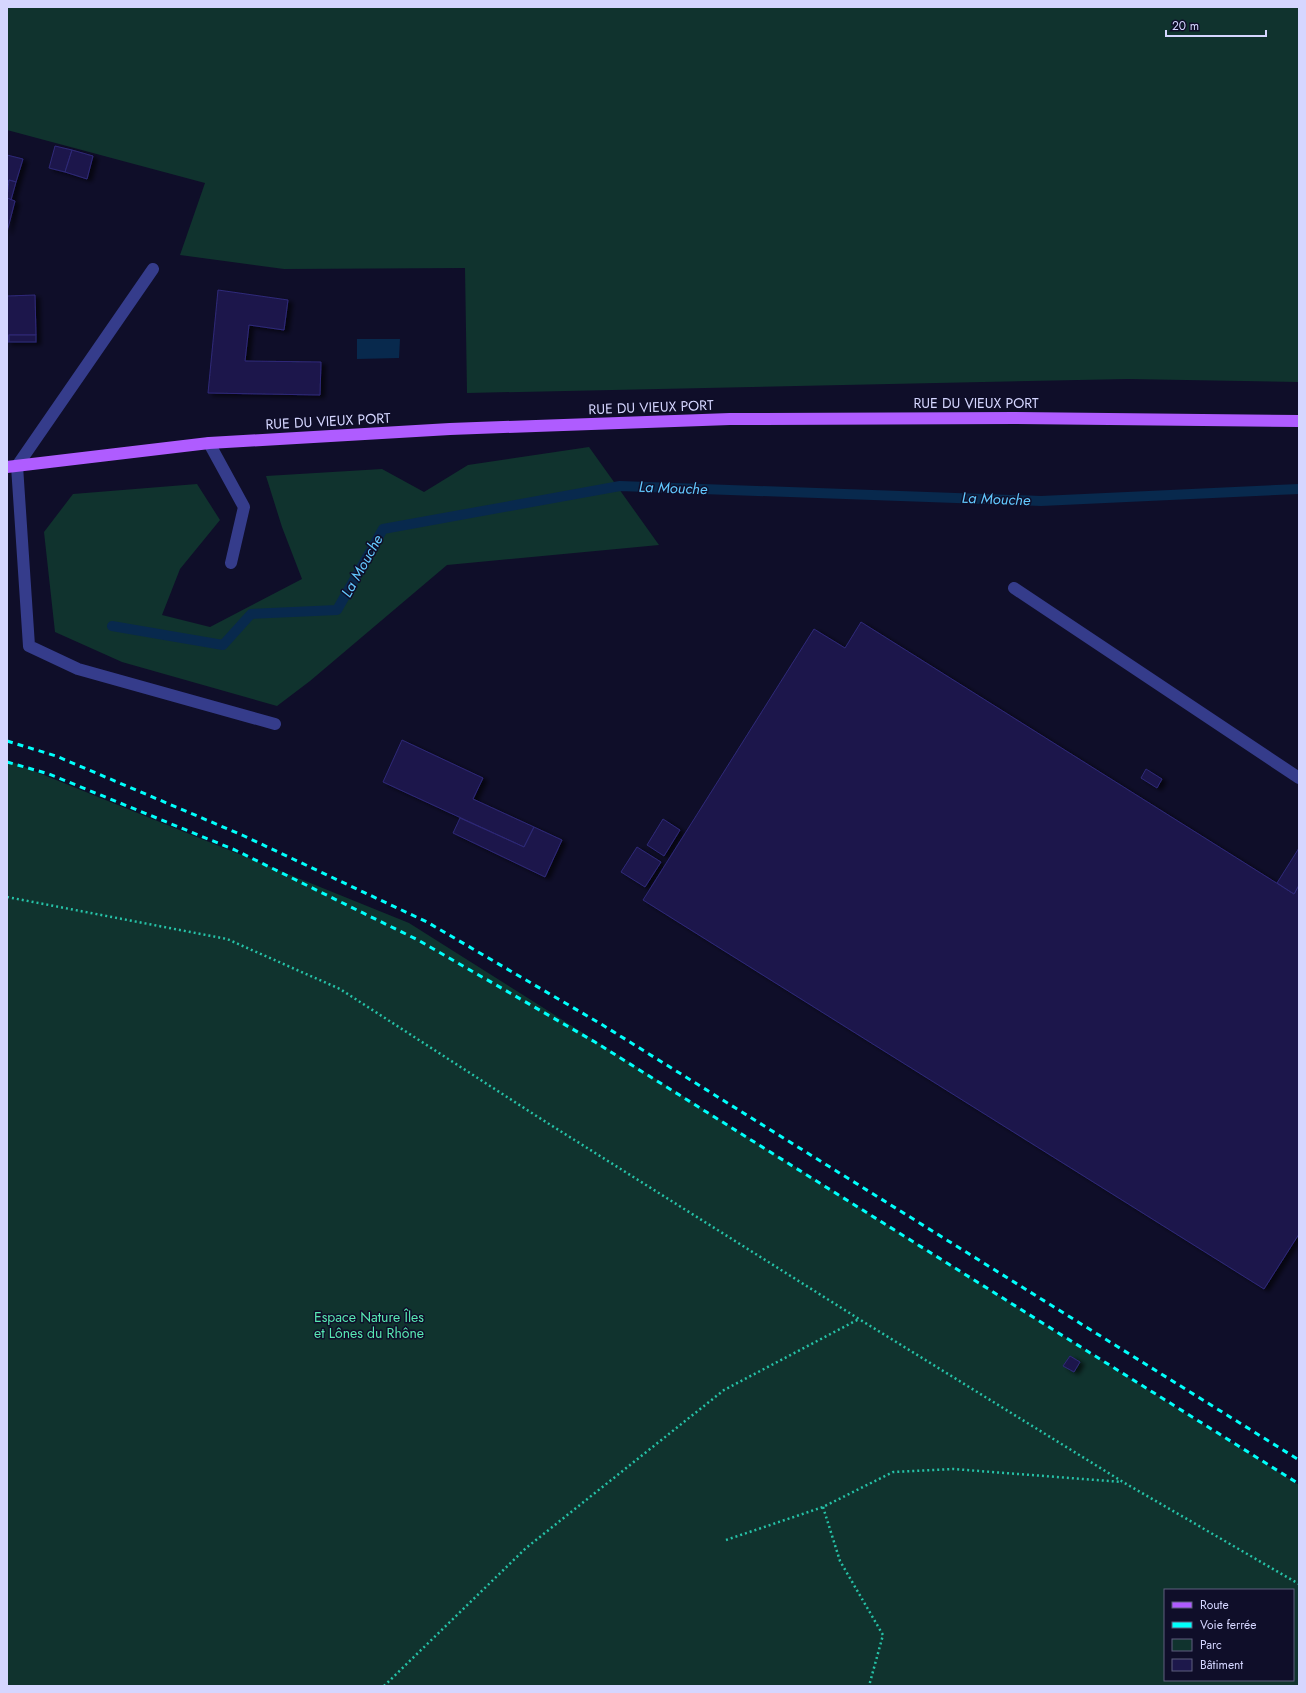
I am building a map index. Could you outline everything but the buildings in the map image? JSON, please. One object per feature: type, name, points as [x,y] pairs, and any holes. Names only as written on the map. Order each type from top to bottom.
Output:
[{"type":"main road","name":"RUE DU VIEUX PORT","points":[[12,467],[209,443],[450,429],[730,419],[1015,418],[1299,421]]},
{"type":"street","points":[[153,269],[12,467],[29,646],[78,669],[275,724]]},
{"type":"street","points":[[209,443],[244,507],[231,563]]},
{"type":"street","points":[[1014,588],[1299,778]]},
{"type":"path","points":[[7,897],[227,939],[340,989],[538,1117],[859,1319],[1123,1482],[1299,1584]]},
{"type":"path","points":[[384,1686],[526,1548],[724,1390],[859,1319]]},
{"type":"path","points":[[726,1540],[823,1507],[893,1472],[953,1469],[1123,1482]]},
{"type":"path","points":[[823,1507],[840,1561],[883,1635],[869,1686]]},
{"type":"green space","points":[[7,7],[1299,7],[1299,382],[1128,379],[467,393],[465,268],[284,269],[180,255],[205,183],[7,130]]},
{"type":"green space","points":[[589,447],[659,545],[447,565],[310,681],[277,706],[122,662],[55,632],[44,532],[73,494],[197,484],[220,520],[180,569],[162,615],[210,627],[302,579],[282,527],[266,476],[382,469],[424,492],[468,465]]},
{"type":"green space","name":"Espace Nature Îles et Lônes du Rhône","points":[[7,760],[409,923],[1299,1485],[1299,1686],[7,1686]]},
{"type":"water","points":[[357,339],[400,339],[399,358],[357,359]]},
{"type":"waterway","name":"La Mouche","points":[[112,626],[223,645],[251,614],[337,610],[383,529],[620,486],[1041,501],[1299,489]]},
{"type":"railway","points":[[7,741],[56,756],[242,835],[427,922],[601,1024],[1299,1460]]},
{"type":"railway","points":[[7,762],[49,774],[235,850],[418,940],[595,1042],[1299,1484]]}]
